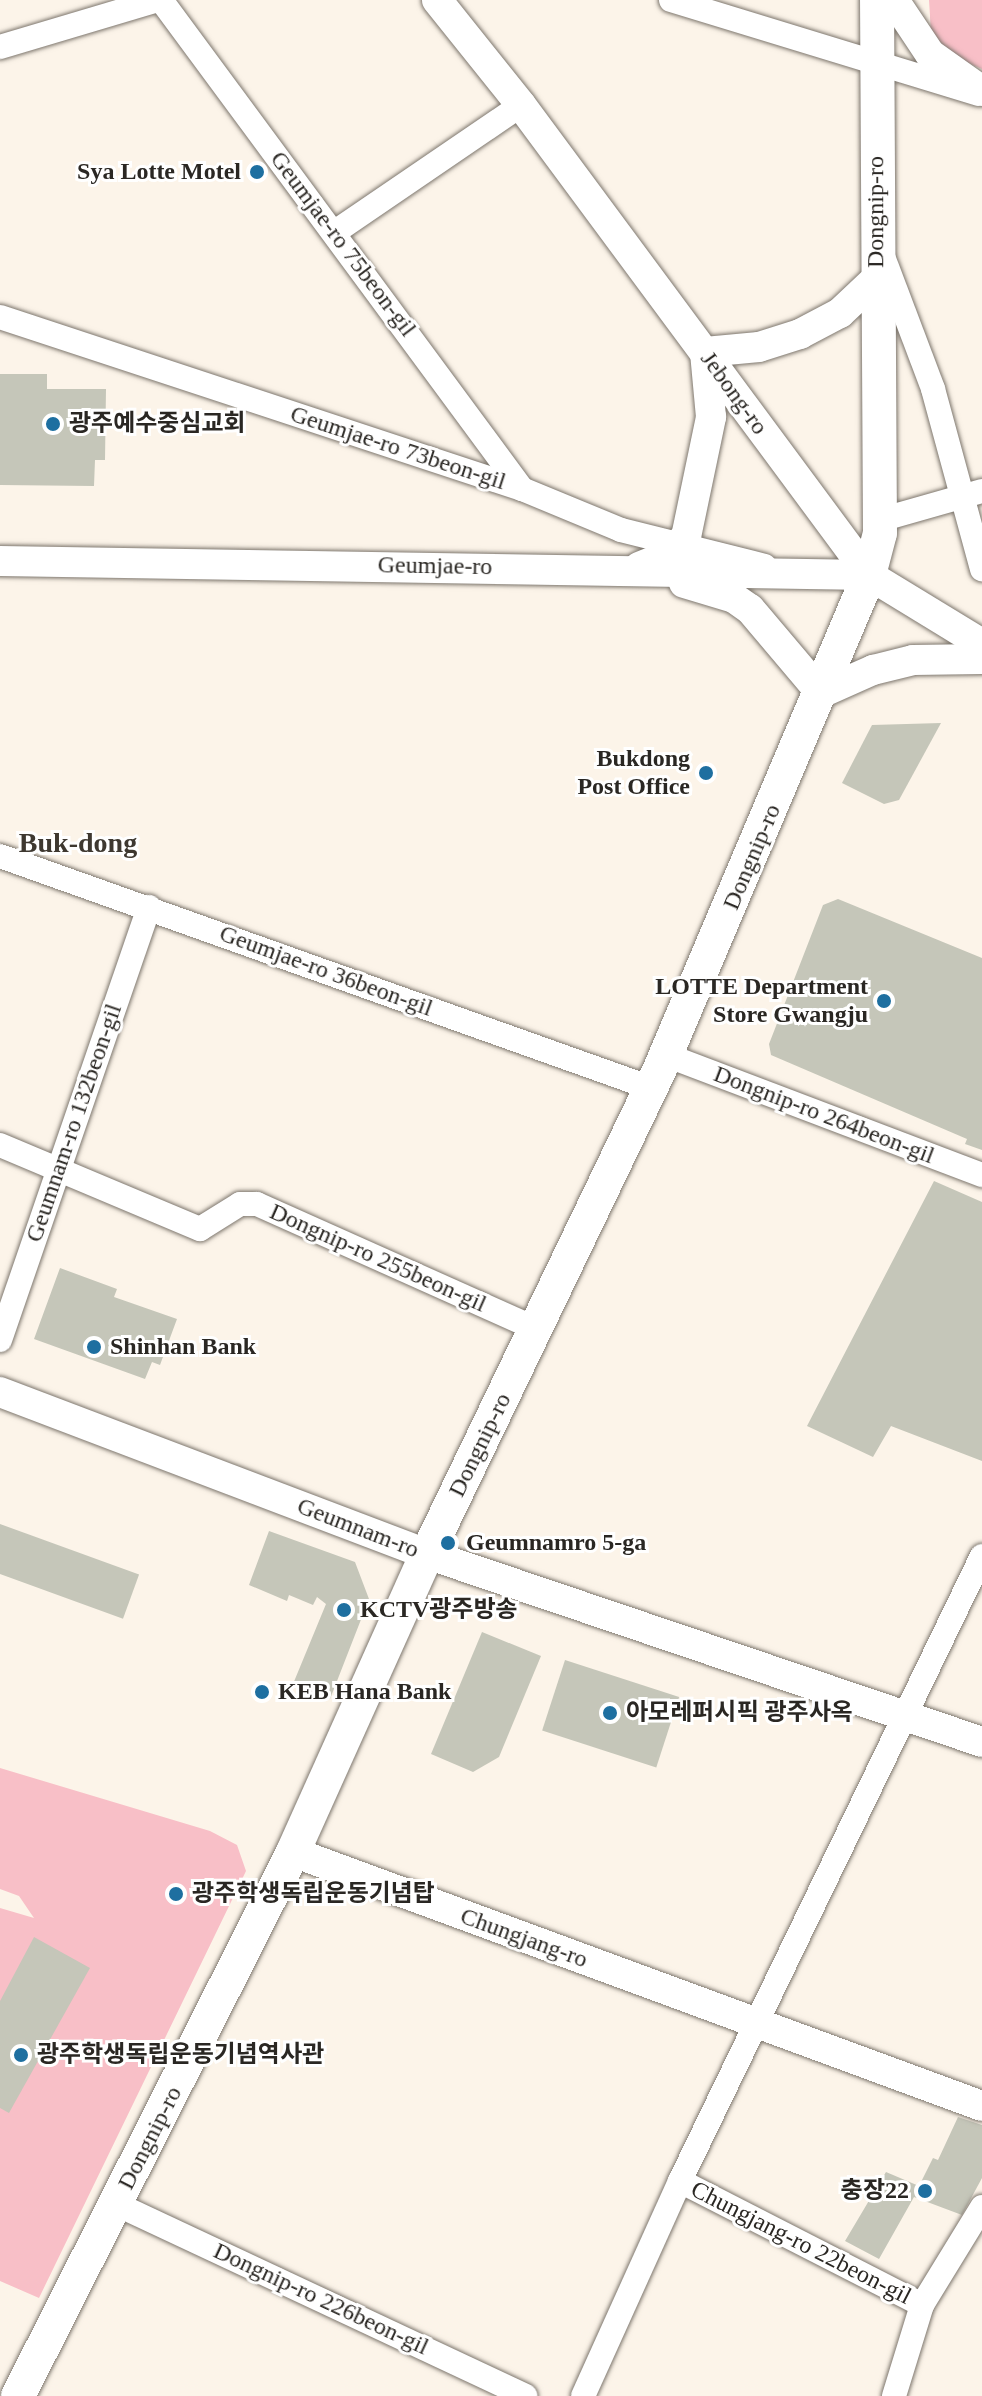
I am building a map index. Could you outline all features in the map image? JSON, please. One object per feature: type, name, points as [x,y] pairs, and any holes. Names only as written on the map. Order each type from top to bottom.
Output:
[{"type":"main road","name":"Dongnip-ro","points":[[18,2396],[293,1852],[427,1554],[651,1088],[869,575],[880,520],[875,237],[877,0]]},
{"type":"street","points":[[0,47],[159,0]]},
{"type":"street","name":"Geumjae-ro 75beon-gil","points":[[159,0],[335,232],[522,489]]},
{"type":"street","name":"Jebong-ro","points":[[437,0],[521,105],[869,575],[982,644]]},
{"type":"street","points":[[671,0],[877,65],[982,93]]},
{"type":"street","points":[[894,0],[930,54],[982,93]]},
{"type":"street","points":[[335,232],[521,105]]},
{"type":"street","points":[[875,237],[972,494],[982,569]]},
{"type":"street","points":[[632,570],[682,545],[711,417],[705,352],[759,347],[800,334],[840,313],[876,279]]},
{"type":"street","name":"Geumjae-ro 73beon-gil","points":[[0,317],[522,489],[621,530],[798,574]]},
{"type":"street","points":[[880,520],[972,494]]},
{"type":"street","name":"Geumjae-ro","points":[[0,561],[869,575]]},
{"type":"street","points":[[632,570],[734,598],[763,622],[821,693],[873,670],[913,660],[982,659]]},
{"type":"street","name":"Geumjae-ro 36beon-gil","points":[[0,856],[651,1088]]},
{"type":"street","name":"Geumnam-ro 132beon-gil","points":[[0,1340],[149,907]]},
{"type":"street","name":"Dongnip-ro 264beon-gil","points":[[666,1055],[982,1175]]},
{"type":"street","name":"Dongnip-ro 255beon-gil","points":[[0,1145],[57,1174],[200,1229],[240,1204],[257,1204],[537,1329]]},
{"type":"street","name":"Geumnam-ro","points":[[0,1392],[427,1554],[901,1718],[982,1742]]},
{"type":"street","points":[[583,2396],[680,2181],[901,1718],[982,1556]]},
{"type":"street","name":"Chungjang-ro","points":[[293,1852],[982,2106]]},
{"type":"street","name":"Chungjang-ro 22beon-gil","points":[[680,2181],[922,2305]]},
{"type":"street","name":"Dongnip-ro 226beon-gil","points":[[116,2204],[525,2396]]},
{"type":"street","name":"Chungjang-ro 22beon-gil","points":[[894,2396],[922,2305],[982,2207]]},
{"type":"shaded area","points":[[929,0],[982,0],[982,69],[950,55],[931,33]]},
{"type":"shaded area","points":[[0,1768],[210,1831],[237,1845],[246,1871],[39,2298],[0,2281],[0,1908],[34,1918],[19,1896],[0,1889]]},
{"type":"building","name":"광주예수중심교회","points":[[0,374],[47,374],[47,389],[106,389],[105,460],[95,460],[94,486],[0,485]]},
{"type":"building","points":[[941,723],[899,800],[884,804],[842,783],[872,725]]},
{"type":"building","name":"LOTTE Department Store Gwangju","points":[[838,899],[982,958],[982,1150],[965,1144],[967,1139],[771,1055],[769,1044],[823,905]]},
{"type":"building","points":[[934,1181],[982,1202],[982,1461],[891,1426],[873,1457],[807,1426]]},
{"type":"building","points":[[60,1268],[117,1289],[114,1297],[177,1319],[160,1365],[152,1362],[145,1379],[34,1339]]},
{"type":"building","points":[[0,1524],[139,1575],[123,1619],[0,1574]]},
{"type":"building","name":"KCTV광주방송","points":[[269,1531],[355,1562],[369,1599],[330,1699],[293,1684],[326,1604],[317,1597],[313,1605],[289,1595],[287,1601],[249,1585]]},
{"type":"building","points":[[482,1632],[541,1656],[499,1757],[473,1772],[431,1754]]},
{"type":"building","name":"아모레퍼시픽 광주사옥","points":[[565,1660],[679,1697],[656,1767],[542,1730]]},
{"type":"building","name":"광주학생독립운동기념역사관","points":[[34,1937],[90,1968],[9,2113],[0,2108],[0,2001]]},
{"type":"building","name":"충장22","points":[[958,2117],[982,2125],[982,2178],[962,2215],[914,2197],[879,2259],[845,2241],[886,2172],[919,2186],[933,2158],[938,2160]]},
{"type":"place","name":"Sya Lotte Motel","points":[[257,172]]},
{"type":"place","name":"광주예수중심교회","points":[[53,424]]},
{"type":"place","name":"Bukdong Post Office","points":[[706,773]]},
{"type":"place","name":"LOTTE Department Store Gwangju","points":[[884,1001]]},
{"type":"place","name":"Shinhan Bank","points":[[94,1347]]},
{"type":"place","name":"Geumnamro 5-ga","points":[[448,1543]]},
{"type":"place","name":"KCTV광주방송","points":[[344,1610]]},
{"type":"place","name":"KEB Hana Bank","points":[[262,1692]]},
{"type":"place","name":"아모레퍼시픽 광주사옥","points":[[610,1713]]},
{"type":"place","name":"광주학생독립운동기념탑","points":[[176,1894]]},
{"type":"place","name":"광주학생독립운동기념역사관","points":[[21,2055]]},
{"type":"place","name":"충장22","points":[[925,2191]]},
{"type":"district","name":"Buk-dong","points":[[78,843]]}]
